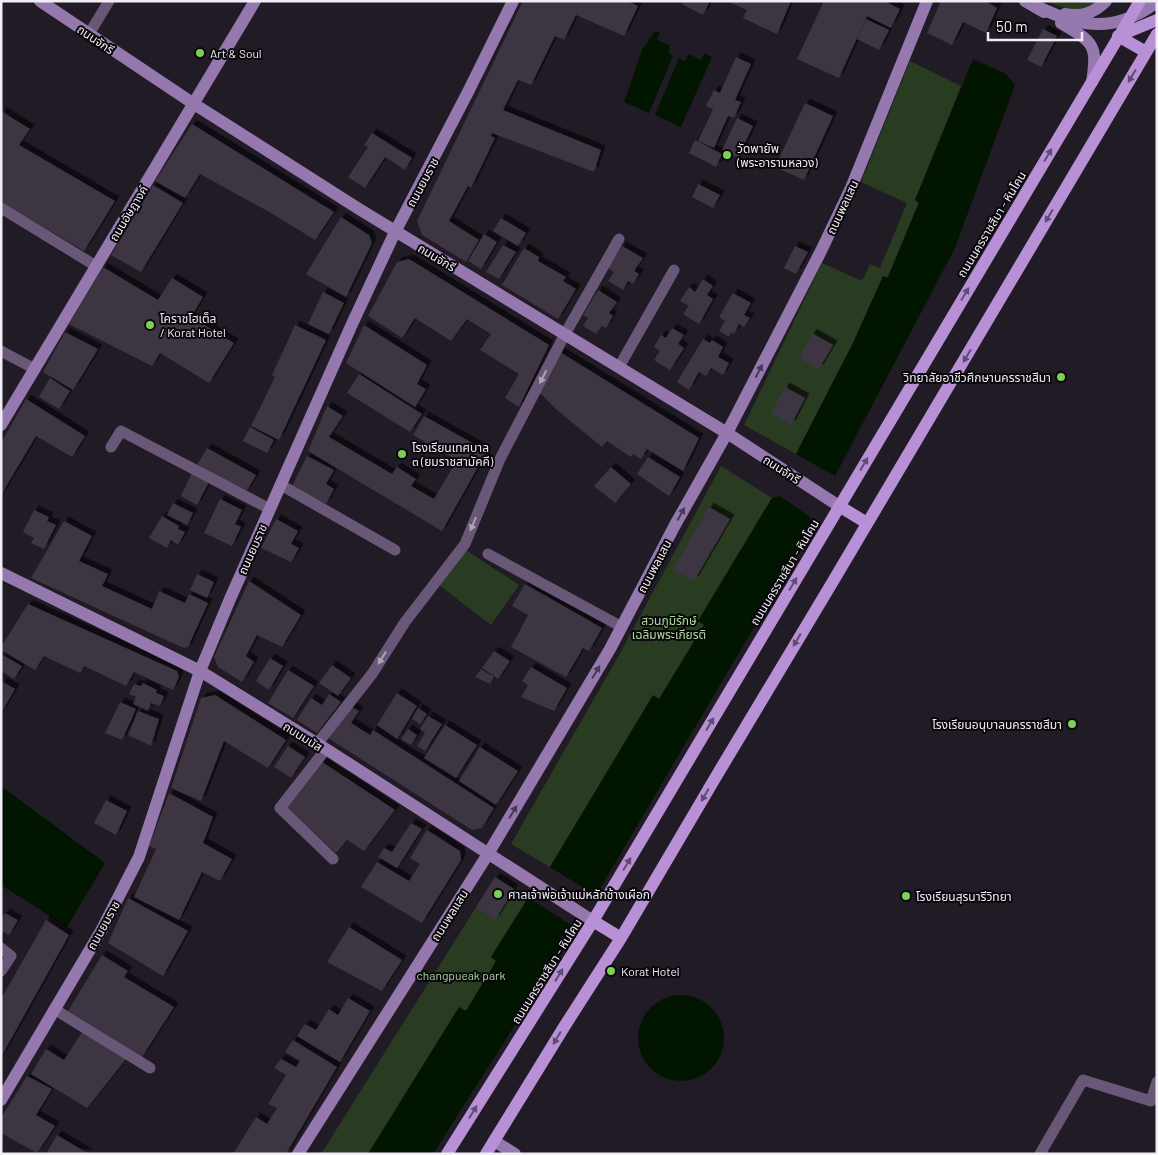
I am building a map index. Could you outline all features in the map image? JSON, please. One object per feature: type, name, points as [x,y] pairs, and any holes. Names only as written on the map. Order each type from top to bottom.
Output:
[{"type":"main road","name":"ถนนนครราชสีมา - หินโคน","points":[[447,1154],[593,921],[1140,1]]},
{"type":"main road","points":[[1118,36],[1155,20]]},
{"type":"main road","points":[[486,1154],[621,938],[1157,34]]},
{"type":"main road","points":[[1118,36],[1146,52]]},
{"type":"main road","points":[[839,506],[867,523]]},
{"type":"main road","points":[[593,921],[621,938]]},
{"type":"street","name":"ถนนจักรี","points":[[40,1],[194,104],[395,232],[726,433],[839,506]]},
{"type":"street","points":[[89,34],[108,1]]},
{"type":"street","name":"ถนนอัษฎางค์","points":[[1,425],[255,1]]},
{"type":"street","name":"ถนนยมราช","points":[[3,1093],[100,931],[139,857],[200,671],[270,509],[395,232],[460,110],[513,1]]},
{"type":"street","name":"ถนนพลแสน","points":[[298,1154],[488,854],[622,627],[821,252],[851,188],[926,1]]},
{"type":"street","points":[[1025,1],[1058,17],[1083,24],[1108,24],[1130,17],[1154,3],[1155,20],[1146,52]]},
{"type":"street","points":[[1038,7],[1060,13],[1080,15],[1094,11],[1106,1]]},
{"type":"street","points":[[1038,7],[1049,16],[1084,37],[1091,45],[1095,62],[1092,82]]},
{"type":"street","points":[[1,208],[96,266]]},
{"type":"street","points":[[333,858],[280,808],[372,674],[405,622],[465,544],[500,459],[565,334],[619,239]]},
{"type":"street","points":[[619,367],[674,270]]},
{"type":"street","points":[[1,351],[35,369]]},
{"type":"street","points":[[111,447],[121,431],[270,509]]},
{"type":"street","points":[[281,485],[395,550]]},
{"type":"street","points":[[488,554],[622,627]]},
{"type":"street","name":"ถนนมนัส","points":[[1,573],[200,671],[593,921]]},
{"type":"street","points":[[1,948],[11,956],[1,971]]},
{"type":"street","points":[[54,1009],[150,1068]]},
{"type":"street","points":[[1040,1154],[1083,1080],[1151,1100],[1157,1082]]},
{"type":"street","points":[[494,1141],[515,1154]]},
{"type":"green space","points":[[1047,1],[1099,1],[1080,9],[1073,9]]},
{"type":"green space","points":[[910,61],[961,86],[915,200],[919,202],[887,278],[883,277],[853,343],[796,454],[744,425],[822,263],[862,281],[870,264],[880,268],[907,203],[861,182]]},
{"type":"green space","name":"สวนภูมิรักษ์ เฉลิมพระเกียรติ","points":[[721,466],[772,498],[698,621],[704,625],[659,699],[653,696],[550,867],[511,844],[619,655]]},
{"type":"green space","points":[[466,550],[519,585],[491,625],[439,585]]},
{"type":"green space","name":"changpueak park","points":[[495,877],[528,898],[491,957],[497,961],[466,1011],[459,1008],[368,1154],[321,1154]]},
{"type":"shaded area","points":[[655,31],[660,33],[657,40],[670,46],[668,53],[673,56],[649,113],[624,102],[642,50]]},
{"type":"shaded area","points":[[705,53],[712,57],[681,127],[655,115],[679,58],[685,61],[688,54],[701,60]]},
{"type":"shaded area","points":[[973,59],[1006,74],[1015,85],[955,248],[835,476],[796,454],[853,343],[883,276],[888,278],[919,203],[915,200]]},
{"type":"shaded area","points":[[780,496],[810,517],[813,527],[598,892],[592,893],[550,867],[653,695],[659,699],[704,625],[698,621],[772,498]]},
{"type":"shaded area","points":[[1,786],[105,863],[67,927],[1,885]]},
{"type":"shaded area","points":[[528,898],[573,926],[572,935],[433,1154],[368,1154],[459,1007],[466,1011],[496,961],[491,957]]},
{"type":"shaded area","points":[[681,995],[698,998],[712,1007],[721,1021],[724,1038],[721,1055],[712,1069],[698,1078],[681,1081],[664,1078],[650,1069],[641,1055],[638,1038],[641,1021],[650,1007],[664,998]]},
{"type":"building","points":[[523,1],[627,1],[638,6],[624,36],[576,15],[564,40],[555,36],[531,85],[518,80],[503,110],[601,150],[594,172],[492,133],[491,136],[495,138],[471,188],[468,186],[449,221],[479,240],[466,262],[422,235],[417,221]]},
{"type":"building","points":[[683,1],[710,1],[703,15],[682,4]]},
{"type":"building","points":[[727,1],[791,1],[777,34],[743,18],[747,10]]},
{"type":"building","points":[[824,1],[884,1],[900,9],[891,28],[867,16],[839,78],[797,59]]},
{"type":"building","points":[[941,1],[985,1],[997,8],[986,33],[963,22],[952,45],[927,33]]},
{"type":"building","points":[[866,19],[889,30],[879,50],[857,39]]},
{"type":"building","points":[[1043,29],[1057,36],[1041,67],[1027,60]]},
{"type":"building","points":[[736,57],[751,64],[735,100],[741,102],[734,118],[728,116],[714,148],[698,141],[713,109],[706,106],[714,90],[720,93]]},
{"type":"building","points":[[805,103],[833,116],[804,180],[775,167]]},
{"type":"building","points":[[1,111],[30,129],[19,145],[115,201],[84,251],[1,202]]},
{"type":"building","points":[[737,118],[753,126],[738,158],[722,150]]},
{"type":"building","points":[[192,124],[334,212],[315,240],[271,213],[200,174],[185,198],[155,181]]},
{"type":"building","points":[[372,133],[412,158],[405,170],[385,157],[365,188],[348,177],[368,147],[364,145]]},
{"type":"building","points":[[695,140],[722,154],[716,167],[689,153]]},
{"type":"building","points":[[698,184],[720,195],[713,208],[692,197]]},
{"type":"building","points":[[153,185],[183,203],[141,272],[111,255]]},
{"type":"building","points":[[341,217],[369,235],[372,243],[346,297],[306,274]]},
{"type":"building","points":[[501,218],[526,233],[518,246],[493,231]]},
{"type":"building","points":[[484,234],[497,242],[481,269],[468,261]]},
{"type":"building","points":[[503,245],[516,252],[499,279],[486,272]]},
{"type":"building","points":[[622,246],[643,258],[634,271],[639,274],[633,284],[628,281],[623,290],[608,281],[614,272],[608,268]]},
{"type":"building","points":[[795,246],[808,252],[796,274],[784,268]]},
{"type":"building","points":[[524,248],[539,257],[538,261],[566,277],[563,281],[576,289],[558,319],[502,285]]},
{"type":"building","points":[[409,259],[549,345],[519,407],[505,398],[519,374],[480,350],[491,334],[467,319],[451,341],[415,318],[402,338],[368,316],[397,262]]},
{"type":"building","name":"โคราชโฮเต็ล / Korat Hotel","points":[[103,267],[158,300],[172,278],[203,297],[191,317],[234,343],[209,383],[160,353],[152,366],[69,324]]},
{"type":"building","points":[[703,279],[713,286],[707,295],[713,299],[699,324],[683,314],[689,306],[680,301],[689,287],[695,292]]},
{"type":"building","points":[[598,290],[617,302],[609,313],[613,316],[606,328],[602,326],[596,334],[583,326],[588,318],[583,315]]},
{"type":"building","points":[[323,292],[344,303],[329,334],[308,324]]},
{"type":"building","points":[[733,293],[751,303],[744,315],[750,318],[744,327],[739,324],[734,334],[731,332],[729,337],[719,331],[725,321],[719,317]]},
{"type":"building","points":[[295,325],[326,340],[279,440],[251,426],[275,377],[272,375]]},
{"type":"building","points":[[364,325],[427,365],[417,384],[426,389],[415,407],[346,363]]},
{"type":"building","points":[[672,328],[684,335],[678,344],[684,348],[670,370],[654,360],[660,351],[654,347],[661,335],[666,338]]},
{"type":"building","points":[[65,332],[98,349],[73,390],[43,372]]},
{"type":"building","points":[[812,333],[833,345],[819,369],[799,358]]},
{"type":"building","points":[[703,339],[710,343],[712,340],[723,347],[718,357],[729,363],[723,375],[711,368],[706,376],[699,372],[689,390],[677,382]]},
{"type":"building","points":[[560,352],[699,438],[683,471],[647,449],[641,459],[633,454],[631,457],[607,441],[602,447],[557,410],[539,392]]},
{"type":"building","points":[[359,374],[422,414],[410,432],[347,393]]},
{"type":"building","points":[[50,378],[70,391],[59,409],[39,397]]},
{"type":"building","points":[[785,387],[805,398],[791,425],[771,413]]},
{"type":"building","points":[[26,399],[85,436],[72,457],[36,436],[1,495],[1,443]]},
{"type":"building","points":[[327,406],[343,416],[329,437],[392,474],[397,467],[416,479],[411,486],[434,499],[457,460],[413,435],[424,416],[487,451],[442,531],[308,451]]},
{"type":"building","points":[[250,427],[274,440],[267,453],[243,441]]},
{"type":"building","points":[[207,448],[256,475],[246,492],[197,465]]},
{"type":"building","points":[[307,456],[334,470],[326,484],[334,489],[326,504],[292,486]]},
{"type":"building","points":[[648,457],[680,477],[669,496],[637,474]]},
{"type":"building","points":[[611,467],[631,484],[615,503],[594,486]]},
{"type":"building","points":[[192,473],[209,482],[197,505],[181,496]]},
{"type":"building","points":[[220,499],[242,510],[235,524],[241,527],[232,546],[204,533]]},
{"type":"building","points":[[173,503],[193,513],[187,525],[167,515]]},
{"type":"building","points":[[709,507],[730,519],[694,581],[673,570]]},
{"type":"building","points":[[34,510],[49,517],[47,521],[56,525],[44,549],[31,543],[34,538],[23,532]]},
{"type":"building","points":[[162,516],[179,526],[178,529],[185,532],[178,545],[171,540],[167,548],[149,538]]},
{"type":"building","points":[[276,519],[298,531],[291,544],[299,548],[291,562],[261,548]]},
{"type":"building","points":[[64,521],[92,536],[79,561],[108,574],[102,586],[152,609],[159,591],[185,603],[189,594],[208,603],[188,647],[184,648],[168,641],[31,578]]},
{"type":"building","points":[[197,574],[214,582],[207,598],[190,590]]},
{"type":"building","points":[[249,581],[301,615],[282,647],[257,635],[246,656],[254,662],[242,682],[218,667],[214,657]]},
{"type":"building","points":[[525,584],[602,628],[589,651],[583,648],[566,677],[511,647],[528,615],[512,606]]},
{"type":"building","points":[[28,604],[177,671],[179,677],[173,690],[134,672],[126,686],[84,666],[80,673],[44,656],[35,670],[1,650],[1,647]]},
{"type":"building","points":[[494,651],[510,661],[498,679],[482,668]]},
{"type":"building","points":[[1,654],[22,666],[14,679],[1,671]]},
{"type":"building","points":[[270,658],[283,666],[269,690],[256,681]]},
{"type":"building","points":[[332,665],[351,678],[338,696],[319,683]]},
{"type":"building","points":[[531,667],[567,688],[554,711],[521,697],[528,685],[522,681]]},
{"type":"building","points":[[481,669],[494,677],[490,684],[475,677]]},
{"type":"building","points":[[288,670],[314,686],[293,718],[268,703]]},
{"type":"building","points":[[1,681],[15,689],[1,713]]},
{"type":"building","points":[[143,683],[157,690],[156,693],[164,696],[160,706],[151,703],[148,711],[133,704],[136,697],[129,694],[134,684],[141,686]]},
{"type":"building","points":[[397,693],[417,706],[397,739],[377,725]]},
{"type":"building","points":[[329,694],[341,702],[317,733],[297,720],[311,698],[322,705]]},
{"type":"building","points":[[215,695],[286,740],[268,768],[224,741],[201,801],[171,788],[201,698]]},
{"type":"building","points":[[120,702],[136,709],[122,740],[105,733]]},
{"type":"building","points":[[352,707],[359,711],[351,723],[370,735],[373,730],[494,808],[482,828],[472,830],[328,738]]},
{"type":"building","points":[[418,708],[427,714],[420,724],[412,719]]},
{"type":"building","points":[[138,711],[159,719],[151,746],[128,735]]},
{"type":"building","points":[[428,716],[442,724],[425,751],[417,746],[425,733],[420,729]]},
{"type":"building","points":[[445,725],[477,745],[456,778],[424,758]]},
{"type":"building","points":[[408,729],[417,735],[411,745],[401,739]]},
{"type":"building","points":[[288,746],[305,757],[291,778],[274,767]]},
{"type":"building","points":[[480,747],[518,771],[496,805],[459,781]]},
{"type":"building","points":[[322,762],[395,810],[364,851],[347,840],[336,853],[286,807]]},
{"type":"building","points":[[169,793],[213,817],[203,843],[232,859],[220,881],[202,872],[179,920],[134,897],[156,849],[149,846]]},
{"type":"building","points":[[106,800],[127,811],[116,835],[94,823]]},
{"type":"building","points":[[411,823],[422,829],[397,868],[378,857],[384,848],[392,852]]},
{"type":"building","points":[[427,830],[460,851],[461,860],[422,923],[361,887],[377,862],[409,881],[420,864],[410,858]]},
{"type":"building","name":"ศาลเจ้าพ่อเจ้าแม่หลักช้างเผือก","points":[[495,877],[514,889],[495,920],[476,907]]},
{"type":"building","points":[[128,898],[188,931],[163,976],[108,943]]},
{"type":"building","points":[[5,913],[18,920],[9,935],[1,931],[1,919]]},
{"type":"building","points":[[46,920],[69,935],[1,1057],[1,999]]},
{"type":"building","points":[[349,927],[402,960],[382,991],[327,962]]},
{"type":"building","points":[[102,955],[128,971],[124,977],[174,1007],[142,1057],[68,1011]]},
{"type":"building","points":[[348,998],[370,1011],[340,1062],[297,1036],[305,1024],[316,1030],[329,1009],[338,1015]]},
{"type":"building","points":[[82,1032],[126,1059],[87,1108],[31,1074],[46,1049],[64,1060]]},
{"type":"building","points":[[293,1040],[337,1067],[286,1154],[233,1154],[256,1117],[267,1124],[277,1108],[268,1104],[286,1075],[274,1068],[281,1059],[296,1067],[300,1061],[285,1052]]},
{"type":"building","points":[[27,1076],[52,1089],[36,1115],[55,1126],[37,1153],[1,1133],[1,1118]]},
{"type":"building","points":[[57,1135],[89,1154],[46,1154]]},
{"type":"place","name":"Art & Soul","points":[[200,53]]},
{"type":"place","name":"วัดพายัพ (พระอารามหลวง)","points":[[727,155]]},
{"type":"place","name":"โคราชโฮเต็ล / Korat Hotel","points":[[150,325]]},
{"type":"place","name":"วิทยาลัยอาชีวศึกษานครราชสีมา","points":[[1061,377]]},
{"type":"place","name":"โรงเรียนเทศบาล ๓ (ยมราชสามัคคี)","points":[[402,454]]},
{"type":"place","name":"โรงเรียนอนุบาลนครราชสีมา","points":[[1072,724]]},
{"type":"place","name":"ศาลเจ้าพ่อเจ้าแม่หลักช้างเผือก","points":[[498,894]]},
{"type":"place","name":"โรงเรียนสุรนารีวิทยา","points":[[906,896]]},
{"type":"place","name":"Korat Hotel","points":[[611,971]]}]
